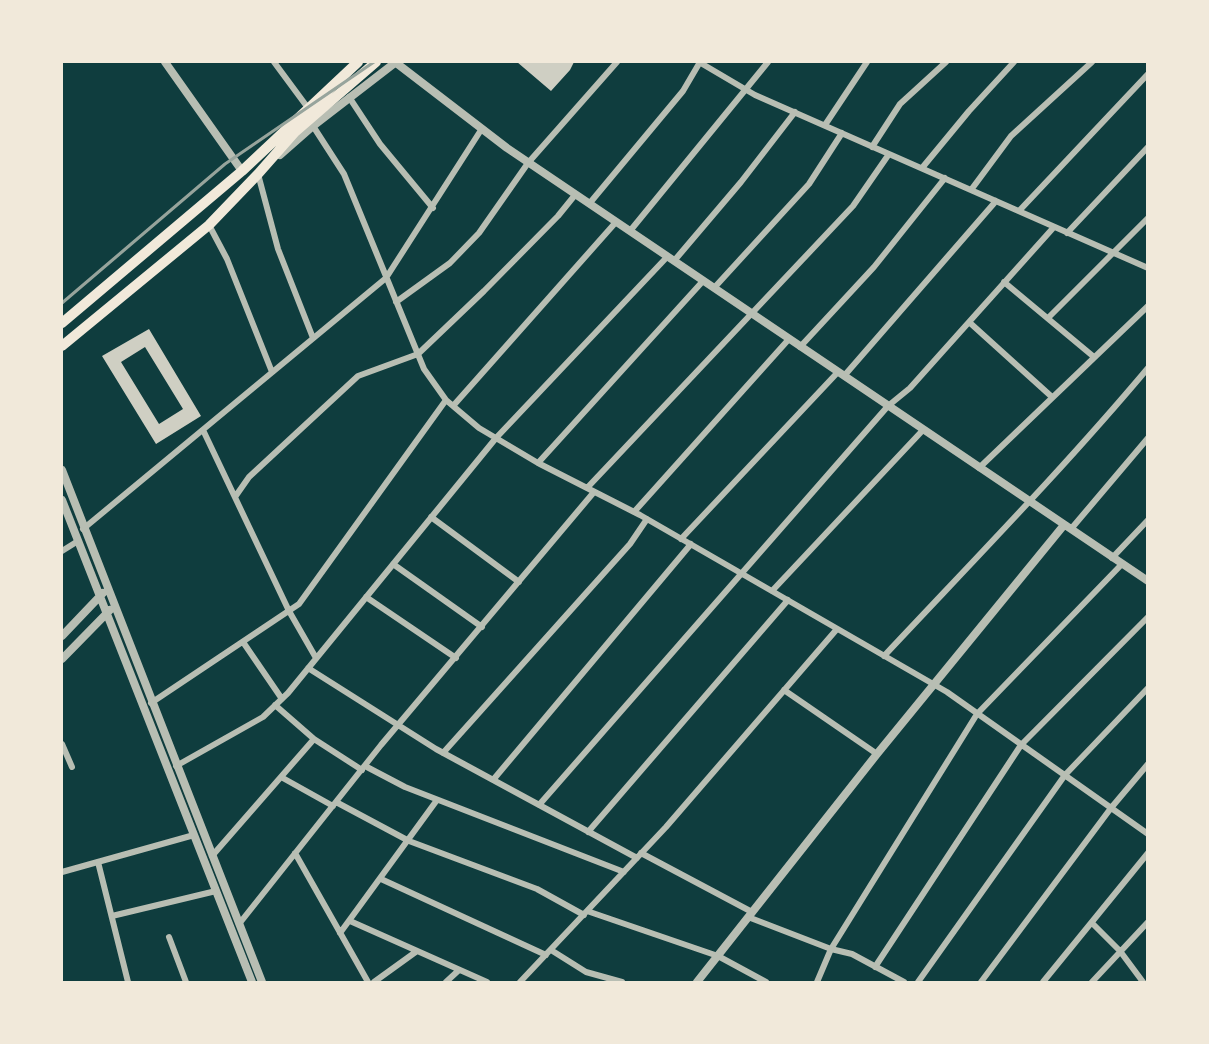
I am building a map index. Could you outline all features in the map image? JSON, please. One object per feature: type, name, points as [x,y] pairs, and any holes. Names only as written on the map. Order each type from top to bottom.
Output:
[{"type":"main road","points":[[62,346],[209,225],[358,62]]},
{"type":"main road","points":[[62,322],[312,111],[376,62]]},
{"type":"street","points":[[165,62],[242,171]]},
{"type":"street","points":[[273,62],[312,111]]},
{"type":"street","points":[[313,338],[278,249],[258,174],[313,126],[396,62],[481,130],[528,163],[1148,581]]},
{"type":"street","points":[[396,302],[450,263],[479,233],[528,163],[616,62]]},
{"type":"street","points":[[589,204],[682,91],[700,62],[746,89],[795,112],[1148,268]]},
{"type":"street","points":[[711,69],[715,62]]},
{"type":"street","points":[[630,231],[768,62]]},
{"type":"street","points":[[825,125],[867,62]]},
{"type":"street","points":[[872,147],[900,104],[946,62]]},
{"type":"street","points":[[922,168],[969,111],[1014,62]]},
{"type":"street","points":[[971,190],[1011,136],[1092,62]]},
{"type":"street","points":[[1019,211],[1148,74]]},
{"type":"street","points":[[349,98],[380,144],[433,208]]},
{"type":"street","points":[[176,766],[263,717],[282,699],[496,438],[670,259],[741,182],[795,112]]},
{"type":"street","points":[[313,126],[344,174],[424,369],[446,400],[453,406],[479,428],[538,463],[647,519],[934,685],[1148,834]]},
{"type":"street","points":[[83,529],[386,278],[481,130]]},
{"type":"street","points":[[714,288],[808,184],[842,133]]},
{"type":"street","points":[[1067,232],[1148,147]]},
{"type":"street","points":[[239,924],[399,724],[519,582],[590,490],[853,206],[890,154]]},
{"type":"street","points":[[800,346],[874,267],[945,178]]},
{"type":"street","points":[[235,497],[249,477],[358,375],[418,354],[484,291],[558,216],[575,195]]},
{"type":"street","points":[[681,539],[841,374],[996,201]]},
{"type":"street","points":[[1048,318],[1148,218]]},
{"type":"street","points":[[453,406],[616,222]]},
{"type":"street","points":[[209,225],[227,259],[272,372]]},
{"type":"street","points":[[539,805],[888,406],[910,388],[1054,226]]},
{"type":"street","points":[[538,463],[703,281]]},
{"type":"street","points":[[1004,282],[1094,357]]},
{"type":"street","points":[[979,468],[1148,306]]},
{"type":"street","points":[[969,322],[1052,397]]},
{"type":"street","points":[[634,512],[789,339]]},
{"type":"street","points":[[884,656],[1030,502],[1148,368]]},
{"type":"street","points":[[152,703],[299,604],[446,400]]},
{"type":"street","points":[[203,430],[290,611],[316,658]]},
{"type":"street","points":[[772,591],[923,430]]},
{"type":"street","points":[[697,982],[934,685],[1068,527],[1148,438]]},
{"type":"street","points":[[62,470],[83,529],[262,982]]},
{"type":"street","points":[[62,500],[252,982]]},
{"type":"street","points":[[431,517],[519,582]]},
{"type":"street","points":[[443,753],[630,544],[647,519]]},
{"type":"street","points":[[1112,558],[1148,520]]},
{"type":"street","points":[[62,551],[78,541]]},
{"type":"street","points":[[493,780],[691,544]]},
{"type":"street","points":[[393,564],[482,627]]},
{"type":"street","points":[[817,982],[831,949],[977,714],[1122,564]]},
{"type":"street","points":[[62,636],[107,589]]},
{"type":"street","points":[[366,597],[456,658]]},
{"type":"street","points":[[588,832],[788,600]]},
{"type":"street","points":[[62,659],[114,606]]},
{"type":"street","points":[[875,967],[1021,745],[1148,617]]},
{"type":"street","points":[[520,982],[639,856],[837,629]]},
{"type":"street","points":[[243,642],[282,699]]},
{"type":"street","points":[[308,668],[443,753],[588,832],[639,856],[750,915],[831,949],[852,954],[904,982]]},
{"type":"street","points":[[918,982],[1065,775],[1148,688]]},
{"type":"street","points":[[784,690],[877,754]]},
{"type":"street","points":[[275,705],[314,739],[364,768],[405,787],[624,872]]},
{"type":"street","points":[[212,856],[314,739]]},
{"type":"street","points":[[62,744],[72,767]]},
{"type":"street","points":[[981,982],[1111,808],[1148,764]]},
{"type":"street","points":[[281,777],[409,840],[537,889],[585,913],[718,956],[766,982]]},
{"type":"street","points":[[340,933],[438,800]]},
{"type":"street","points":[[62,872],[194,835]]},
{"type":"street","points":[[295,853],[368,982]]},
{"type":"street","points":[[1043,982],[1148,853]]},
{"type":"street","points":[[98,862],[128,982]]},
{"type":"street","points":[[381,879],[549,952],[586,972],[622,982]]},
{"type":"street","points":[[112,916],[216,891]]},
{"type":"street","points":[[350,921],[487,982]]},
{"type":"street","points":[[1092,982],[1148,922]]},
{"type":"street","points":[[1092,923],[1120,951],[1143,982]]},
{"type":"street","points":[[169,937],[186,982]]},
{"type":"street","points":[[374,982],[417,951]]},
{"type":"street","points":[[446,982],[459,970]]},
{"type":"building","points":[[517,62],[574,62],[570,70],[551,91]]},
{"type":"building","points":[[149,329],[201,416],[156,444],[102,356]],"holes":[[[145,347],[183,409],[159,424],[121,362]]]},
{"type":"railway","points":[[62,303],[225,164],[374,62]]}]
